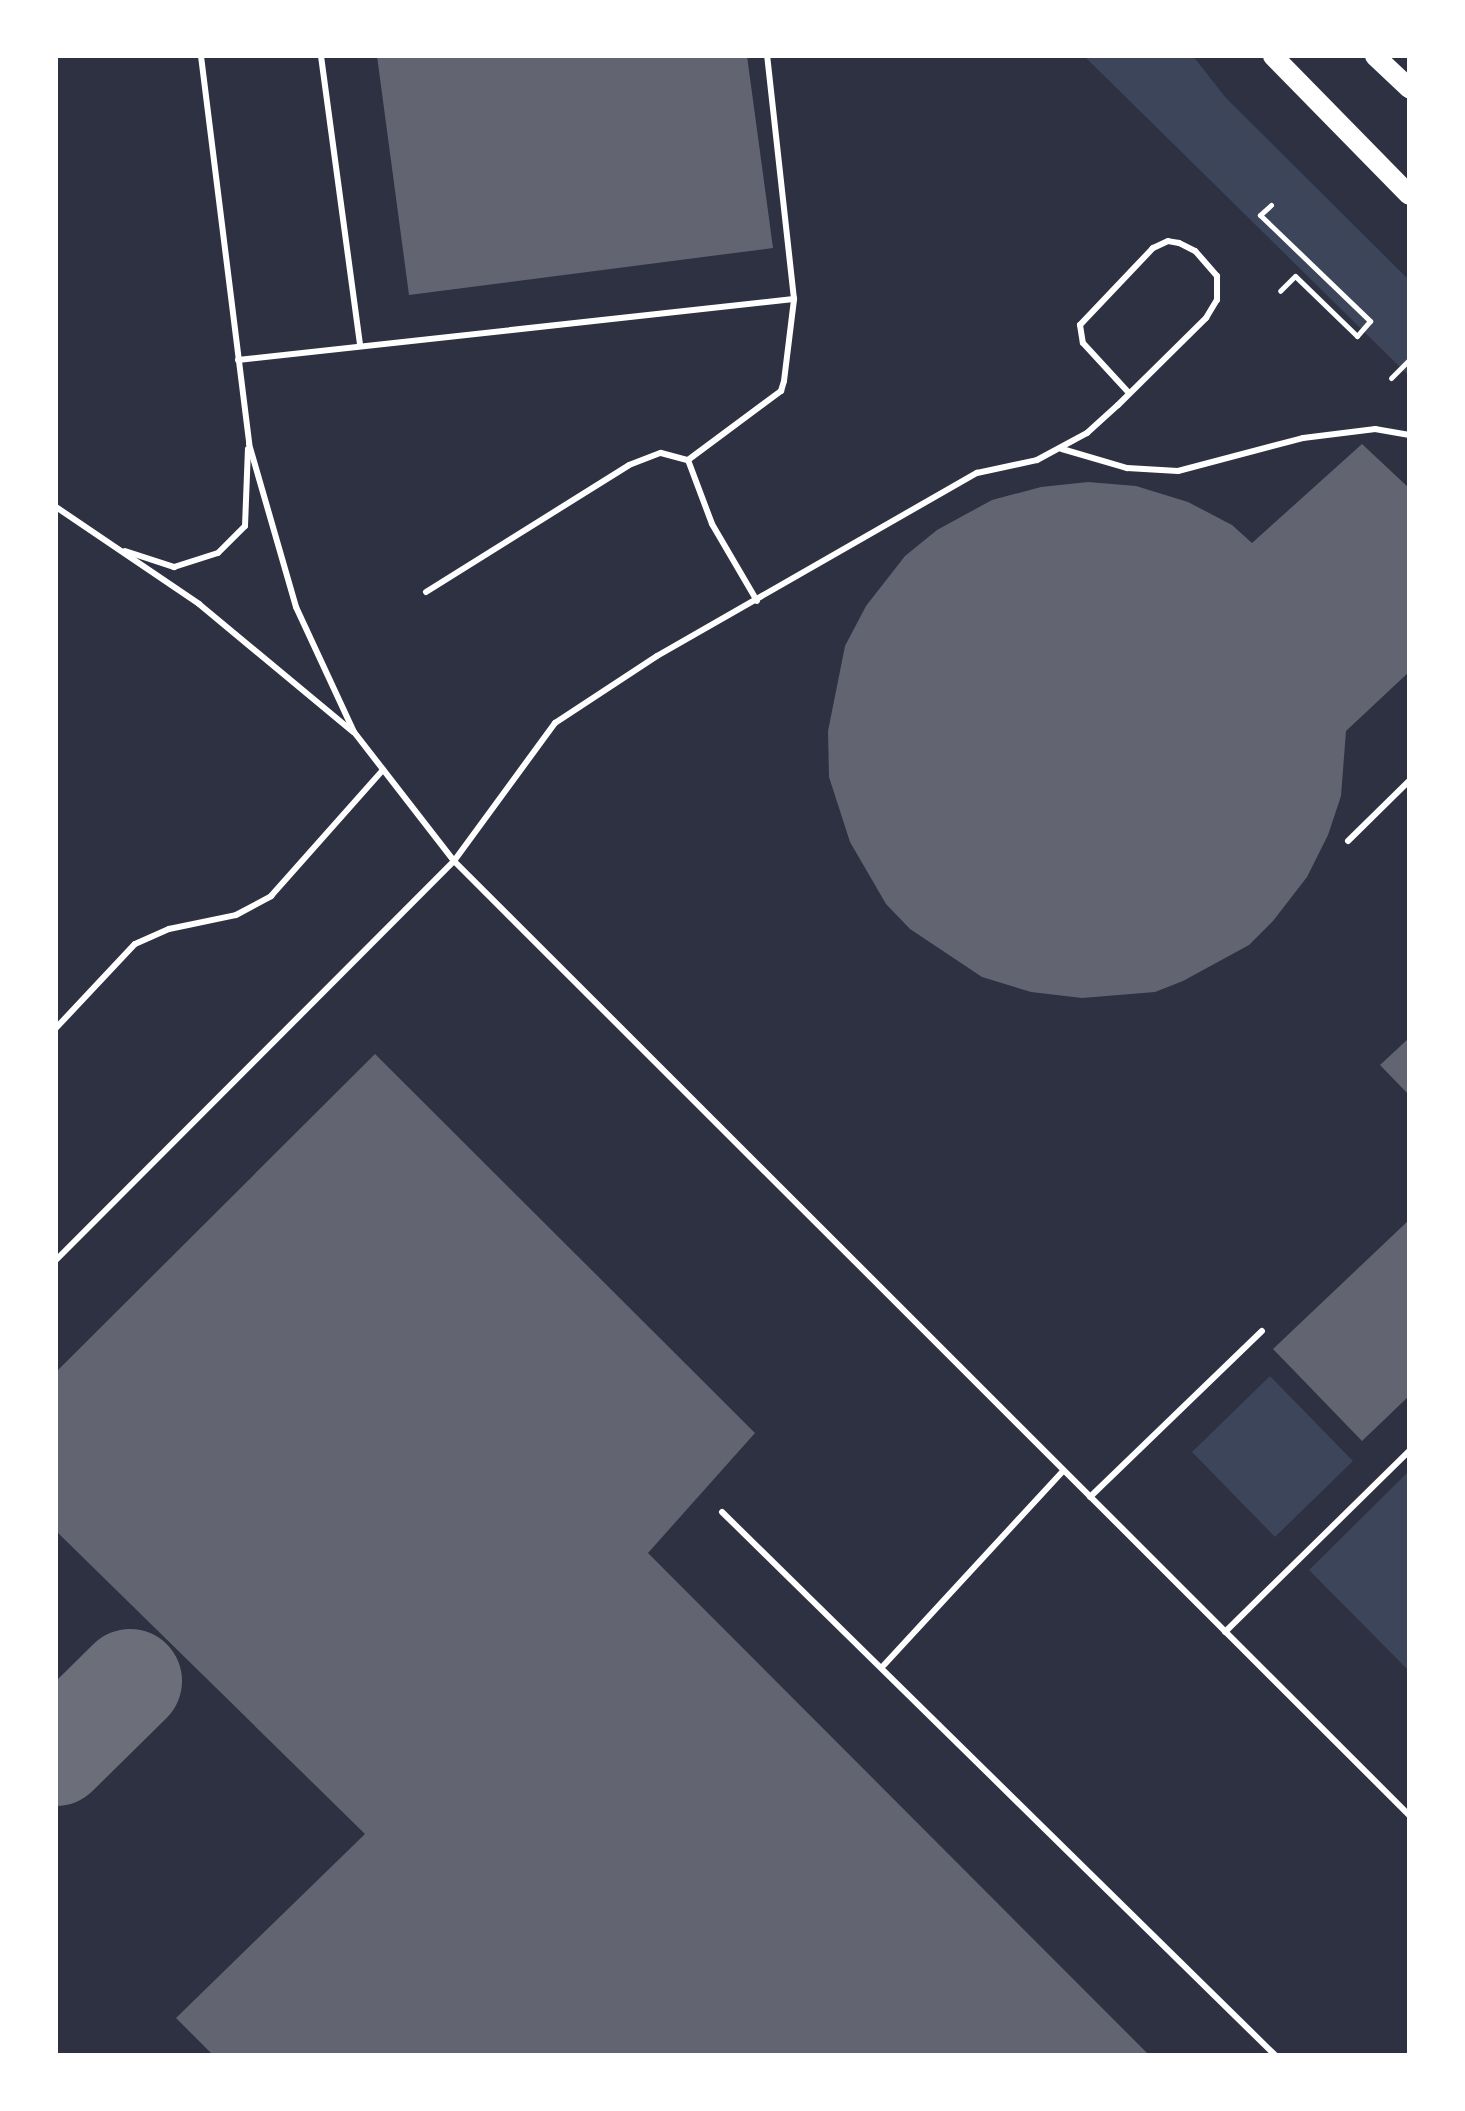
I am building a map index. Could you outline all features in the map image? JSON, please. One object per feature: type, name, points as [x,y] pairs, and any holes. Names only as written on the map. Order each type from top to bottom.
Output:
[{"type":"main road","points":[[1273,56],[1409,195]]},
{"type":"main road","points":[[1375,56],[1409,88]]},
{"type":"lane","points":[[201,56],[249,444],[296,607],[354,732],[454,861],[1409,1815]]},
{"type":"lane","points":[[321,56],[360,345]]},
{"type":"lane","points":[[688,460],[781,391],[794,299],[767,56]]},
{"type":"lane","points":[[56,1260],[454,861],[555,723],[590,696],[977,473],[1062,449],[1087,433],[1129,393],[1206,318],[1217,300],[1217,276],[1195,251],[1179,243],[1168,241],[1153,248],[1080,325],[1083,343],[1129,393]]},
{"type":"lane","points":[[238,360],[794,299]]},
{"type":"lane","points":[[1062,449],[1127,468],[1178,471],[1303,438],[1375,429],[1409,435]]},
{"type":"lane","points":[[118,549],[174,567],[218,553],[245,526],[249,444]]},
{"type":"lane","points":[[426,592],[629,465],[661,453],[688,460]]},
{"type":"lane","points":[[688,460],[712,524],[757,601]]},
{"type":"lane","points":[[56,507],[199,604],[354,732]]},
{"type":"lane","points":[[56,1028],[135,944],[169,929],[236,915],[271,896],[383,770]]},
{"type":"lane","points":[[1348,841],[1409,781]]},
{"type":"lane","points":[[1090,1497],[1262,1331]]},
{"type":"lane","points":[[1225,1632],[1409,1451]]},
{"type":"lane","points":[[884,1665],[1063,1471]]},
{"type":"lane","points":[[722,1512],[884,1665],[1275,2055]]},
{"type":"path","points":[[1271,205],[1260,215],[1370,321],[1357,336],[1295,276],[1280,291]]},
{"type":"path","points":[[1391,378],[1409,360]]},
{"type":"shaded area","points":[[1084,56],[1193,56],[1226,98],[1409,280],[1409,376]]},
{"type":"shaded area","points":[[1270,1376],[1353,1461],[1275,1537],[1192,1452]]},
{"type":"shaded area","points":[[1409,1471],[1409,1671],[1309,1570]]},
{"type":"building","points":[[377,56],[747,56],[773,248],[409,295]]},
{"type":"building","points":[[1362,444],[1409,488],[1409,672],[1346,731],[1341,796],[1328,835],[1307,877],[1273,921],[1249,945],[1183,981],[1155,992],[1082,998],[1031,992],[982,977],[910,929],[886,904],[850,842],[829,777],[828,731],[845,646],[866,606],[905,556],[937,530],[992,500],[1041,487],[1088,482],[1136,486],[1188,502],[1232,525],[1252,543]]},
{"type":"building","points":[[1409,1038],[1409,1095],[1380,1065]]},
{"type":"building","points":[[375,1054],[755,1433],[648,1553],[1149,2055],[213,2055],[176,2018],[365,1834],[56,1531],[56,1372]]},
{"type":"building","points":[[1409,1220],[1409,1396],[1362,1441],[1273,1349]]},
{"type":"taxiway","points":[[56,1754],[130,1681]]}]
